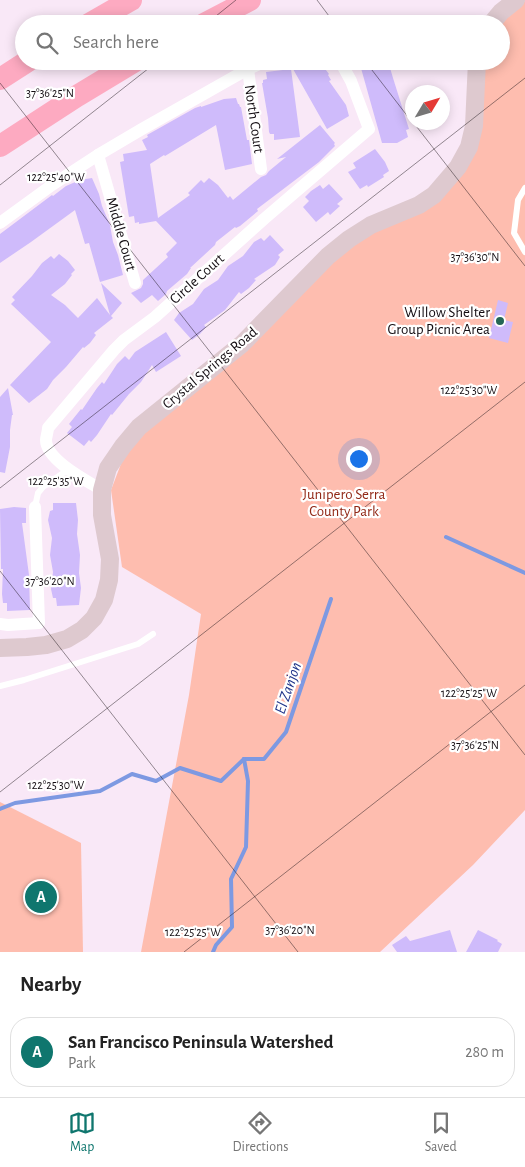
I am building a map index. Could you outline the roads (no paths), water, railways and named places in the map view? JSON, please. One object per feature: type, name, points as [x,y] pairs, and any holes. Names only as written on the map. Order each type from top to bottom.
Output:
[{"type":"highway","points":[[105,15],[131,0]]},
{"type":"highway","points":[[221,15],[250,0]]},
{"type":"highway","points":[[0,79],[15,69]]},
{"type":"highway","points":[[0,146],[120,70]]},
{"type":"street","points":[[498,15],[516,0]]},
{"type":"street","points":[[0,223],[52,185],[98,155],[248,70]]},
{"type":"street","name":"North Court","points":[[248,70],[261,168]]},
{"type":"street","name":"Circle Court","points":[[102,490],[75,474],[51,454],[46,441],[48,428],[124,340],[155,317],[264,219],[369,129],[345,70]]},
{"type":"street","name":"Crystal Springs Road","points":[[0,648],[46,645],[67,639],[82,630],[94,618],[104,600],[109,580],[110,559],[102,515],[102,490],[108,468],[123,446],[139,427],[242,344],[328,256],[349,239],[371,225],[419,204],[434,195],[458,167],[468,147],[474,126],[477,70]]},
{"type":"street","name":"Middle Court","points":[[98,155],[135,284]]},
{"type":"street","points":[[0,624],[39,622],[35,507]]},
{"type":"lane","points":[[525,188],[518,200],[514,233],[525,252]]},
{"type":"lane","points":[[35,507],[38,493],[43,487],[69,469]]},
{"type":"lane","points":[[0,686],[138,644],[153,634]]},
{"type":"waterway","points":[[446,537],[525,573]]},
{"type":"waterway","name":"El Zanjon","points":[[244,759],[264,759],[286,732],[331,599]]},
{"type":"waterway","points":[[0,809],[15,803],[100,791],[132,774],[156,781],[180,768],[221,781],[244,759]]},
{"type":"waterway","points":[[213,952],[216,945],[232,927],[231,879],[246,847],[248,781],[244,759]]},
{"type":"place","name":"Willow Shelter Group Picnic Area","points":[[500,321]]},
{"type":"place","name":"San Francisco Peninsula Watershed","points":[[41,897]]},
{"type":"park label","name":"Junipero Serra County Park","points":[[344,502]]}]
